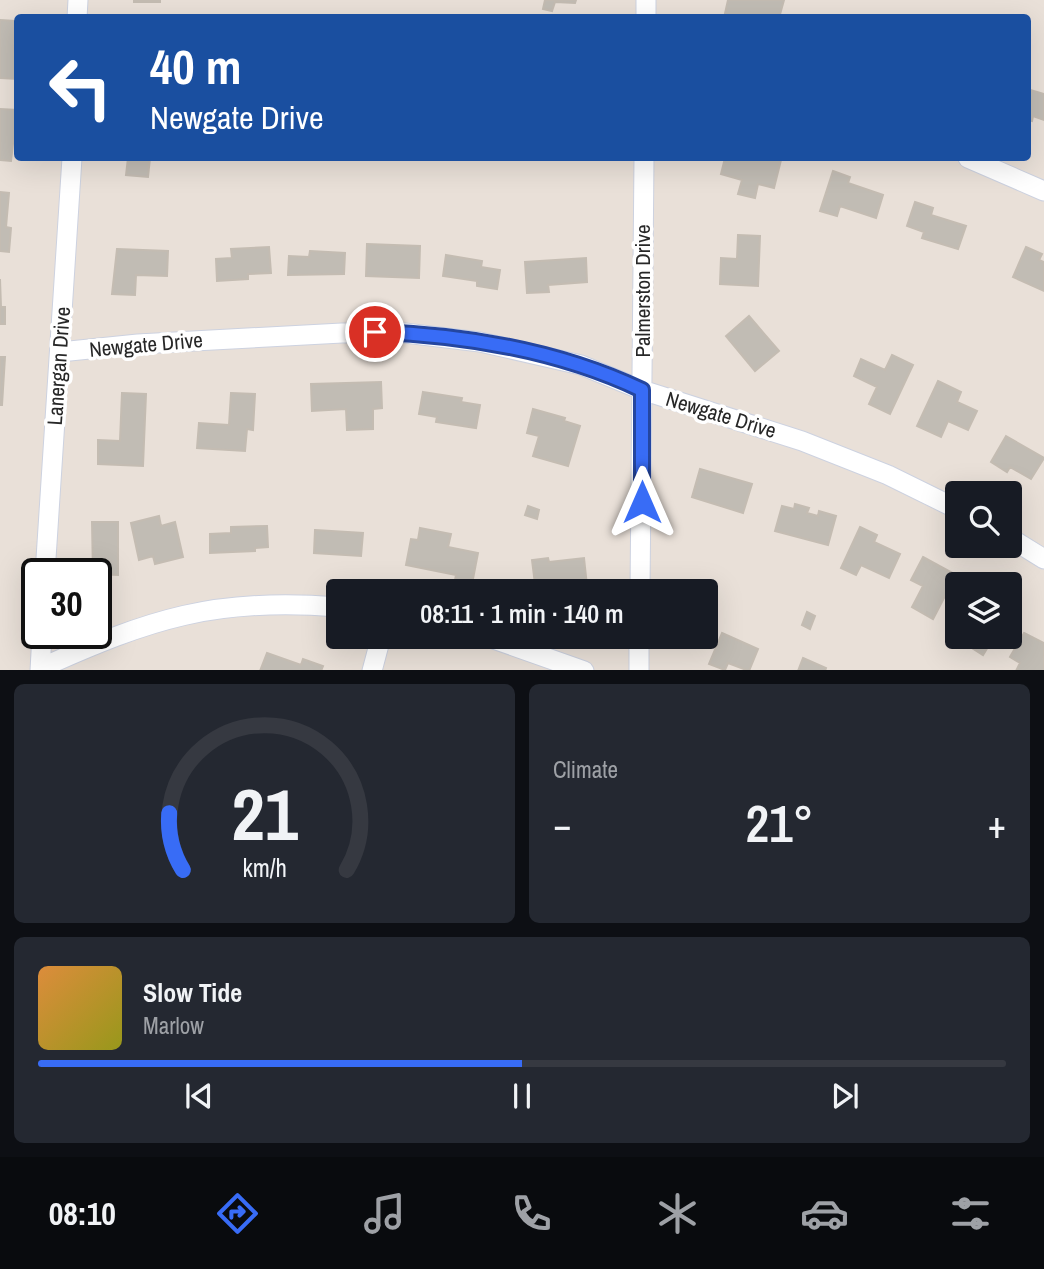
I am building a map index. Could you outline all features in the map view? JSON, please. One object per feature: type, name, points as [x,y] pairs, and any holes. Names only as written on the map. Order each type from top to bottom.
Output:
[{"type":"street","name":"Lanergan Drive","points":[[46,558],[72,161]]},
{"type":"street","name":"Palmerston Drive","points":[[640,579],[644,161]]},
{"type":"street","points":[[975,161],[1044,191]]},
{"type":"street","name":"Newgate Drive","points":[[60,352],[240,338],[405,333],[541,355],[616,377],[642,390],[835,453],[945,503]]},
{"type":"street","points":[[1022,545],[1044,559]]},
{"type":"street","points":[[42,649],[41,669],[133,628],[194,611],[263,604],[326,607]]},
{"type":"street","points":[[372,670],[378,649]]},
{"type":"street","points":[[523,649],[584,670]]},
{"type":"street","points":[[639,649],[639,670]]},
{"type":"building","points":[[160,0],[160,2],[134,2]]},
{"type":"building","points":[[545,0],[576,0],[575,3],[555,2],[552,11],[543,9]]},
{"type":"building","points":[[728,0],[784,0],[780,14],[725,14]]},
{"type":"building","points":[[0,20],[14,21],[14,79],[0,78]]},
{"type":"building","points":[[1031,90],[1044,94],[1044,120],[1033,116],[1032,121]]},
{"type":"building","points":[[0,109],[14,110],[11,161],[0,160]]},
{"type":"building","points":[[128,161],[150,161],[148,177],[126,175]]},
{"type":"building","points":[[724,161],[781,161],[774,188],[758,184],[755,198],[738,194],[742,180],[721,174]]},
{"type":"building","points":[[833,171],[850,177],[848,183],[883,195],[876,218],[840,206],[837,216],[820,211]]},
{"type":"building","points":[[0,192],[9,193],[6,227],[11,228],[9,252],[0,251]]},
{"type":"building","points":[[915,202],[933,208],[931,215],[966,226],[958,249],[922,238],[924,232],[907,226]]},
{"type":"building","points":[[738,235],[760,236],[758,286],[720,284],[721,258],[737,259]]},
{"type":"building","points":[[367,244],[420,246],[419,278],[366,276]]},
{"type":"building","points":[[269,247],[271,273],[248,274],[248,279],[217,281],[216,259],[232,258],[231,249]]},
{"type":"building","points":[[1026,247],[1042,254],[1039,260],[1044,262],[1044,291],[1013,277]]},
{"type":"building","points":[[117,249],[168,251],[167,276],[136,275],[135,295],[112,294]]},
{"type":"building","points":[[310,251],[345,253],[344,274],[288,275],[289,256],[309,257]]},
{"type":"building","points":[[446,255],[482,261],[481,267],[500,270],[497,289],[477,286],[477,281],[443,276]]},
{"type":"building","points":[[586,258],[587,282],[548,285],[549,292],[527,293],[525,262]]},
{"type":"building","points":[[0,279],[1,307],[5,307],[5,324],[0,324]]},
{"type":"building","points":[[749,316],[779,351],[755,371],[726,336]]},
{"type":"building","points":[[892,355],[913,365],[890,414],[869,404],[877,387],[854,376],[861,359],[885,370]]},
{"type":"building","points":[[0,357],[5,357],[2,405],[0,405]]},
{"type":"building","points":[[938,381],[961,392],[957,402],[977,411],[968,430],[948,421],[941,437],[917,426]]},
{"type":"building","points":[[381,382],[382,408],[373,409],[373,429],[347,430],[346,409],[312,411],[311,384]]},
{"type":"building","points":[[423,392],[462,398],[461,402],[480,405],[476,428],[436,422],[437,417],[419,414]]},
{"type":"building","points":[[122,393],[146,394],[143,466],[98,464],[98,440],[120,441]]},
{"type":"building","points":[[231,393],[255,394],[253,430],[247,429],[245,451],[197,448],[199,423],[229,425]]},
{"type":"building","points":[[533,409],[565,418],[564,421],[580,426],[568,466],[533,456],[539,436],[527,433]]},
{"type":"building","points":[[1006,436],[1044,458],[1031,479],[1010,467],[1007,472],[991,462]]},
{"type":"building","points":[[700,469],[752,484],[743,513],[692,497]]},
{"type":"building","points":[[795,504],[809,508],[807,513],[818,516],[819,511],[836,516],[828,545],[775,531],[782,506],[794,509]]},
{"type":"building","points":[[528,506],[539,510],[537,519],[525,515]]},
{"type":"building","points":[[159,516],[161,526],[175,522],[183,557],[155,564],[153,556],[139,560],[131,523]]},
{"type":"building","points":[[92,522],[118,522],[118,575],[112,575],[112,558],[93,558]]},
{"type":"building","points":[[267,526],[268,547],[255,548],[255,551],[210,553],[210,534],[231,533],[231,527]]},
{"type":"building","points":[[860,527],[877,535],[874,542],[900,554],[889,578],[861,565],[856,575],[841,568]]},
{"type":"building","points":[[420,528],[451,534],[448,547],[478,553],[473,579],[455,579],[456,575],[406,565],[411,539],[418,540]]},
{"type":"building","points":[[315,530],[363,533],[361,556],[314,553]]},
{"type":"building","points":[[923,557],[950,572],[945,572],[945,596],[933,619],[912,607],[923,586],[911,580]]},
{"type":"building","points":[[548,558],[549,562],[584,558],[586,579],[534,579],[532,560]]},
{"type":"building","points":[[807,612],[815,616],[810,629],[802,625]]},
{"type":"building","points":[[722,633],[758,649],[749,670],[728,663],[725,670],[709,664],[715,649],[718,649]]},
{"type":"building","points":[[1024,633],[1044,643],[1044,670],[1016,670],[1020,663],[1010,657],[1015,649],[1022,649]]},
{"type":"building","points":[[974,649],[987,649],[983,655]]},
{"type":"building","points":[[267,653],[301,665],[303,659],[323,666],[321,670],[260,670]]},
{"type":"building","points":[[803,658],[826,668],[825,670],[798,670]]},
{"type":"route","points":[[375,332],[480,342],[541,355],[616,377],[642,390],[642,502]]}]
